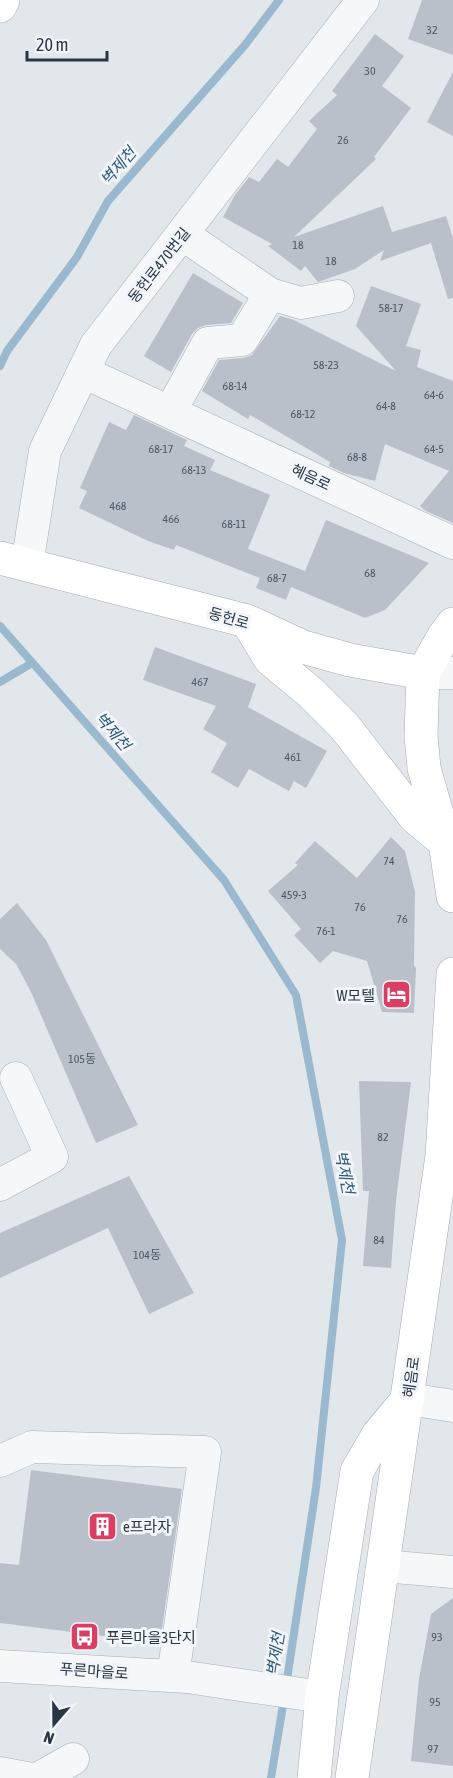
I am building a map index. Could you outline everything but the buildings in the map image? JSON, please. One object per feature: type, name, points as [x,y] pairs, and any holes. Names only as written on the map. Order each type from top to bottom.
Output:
[{"type":"main road","points":[[0,6],[3,0]]},
{"type":"main road","name":"동헌로","points":[[10,561],[247,621],[303,647],[350,660],[438,673]]},
{"type":"main road","points":[[247,621],[270,659],[310,692],[344,726],[415,817],[445,843]]},
{"type":"main road","points":[[453,624],[444,636],[438,673],[422,736],[424,768],[445,843],[453,896]]},
{"type":"main road","name":"혜음로","points":[[352,1778],[408,1399],[447,1158],[453,974]]},
{"type":"main road","points":[[314,1778],[312,1695],[357,1471],[378,1435],[408,1399]]},
{"type":"street","name":"동헌로470번길","points":[[10,561],[45,451],[96,345],[363,0]]},
{"type":"street","points":[[182,234],[270,294],[301,303],[338,296]]},
{"type":"street","points":[[170,412],[208,343],[242,340],[270,294]]},
{"type":"street","name":"혜음로","points":[[83,372],[453,543]]},
{"type":"street","points":[[1,1183],[52,1157],[16,1078]]},
{"type":"street","points":[[408,1399],[453,1406]]},
{"type":"street","points":[[0,1461],[32,1447],[205,1452],[180,1677]]},
{"type":"street","points":[[383,1566],[453,1572]]},
{"type":"street","name":"푸른마을로","points":[[0,1665],[180,1677],[312,1695]]},
{"type":"street","points":[[39,1778],[73,1759]]},
{"type":"street","points":[[0,1773],[27,1778]]},
{"type":"waterway","name":"벽제천","points":[[0,366],[7,351],[77,257],[108,201],[245,45],[279,0]]},
{"type":"waterway","name":"벽제천","points":[[0,626],[224,880],[296,995],[342,1240],[316,1488],[286,1686]]},
{"type":"waterway","name":"벽제천","points":[[0,682],[32,663]]},
{"type":"waterway","name":"벽제천","points":[[271,1778],[284,1699]]},
{"type":"place","name":"W모텔","points":[[396,995]]},
{"type":"place","name":"e프라자","points":[[102,1526]]},
{"type":"place","name":"푸른마을3단지","points":[[85,1637]]}]
